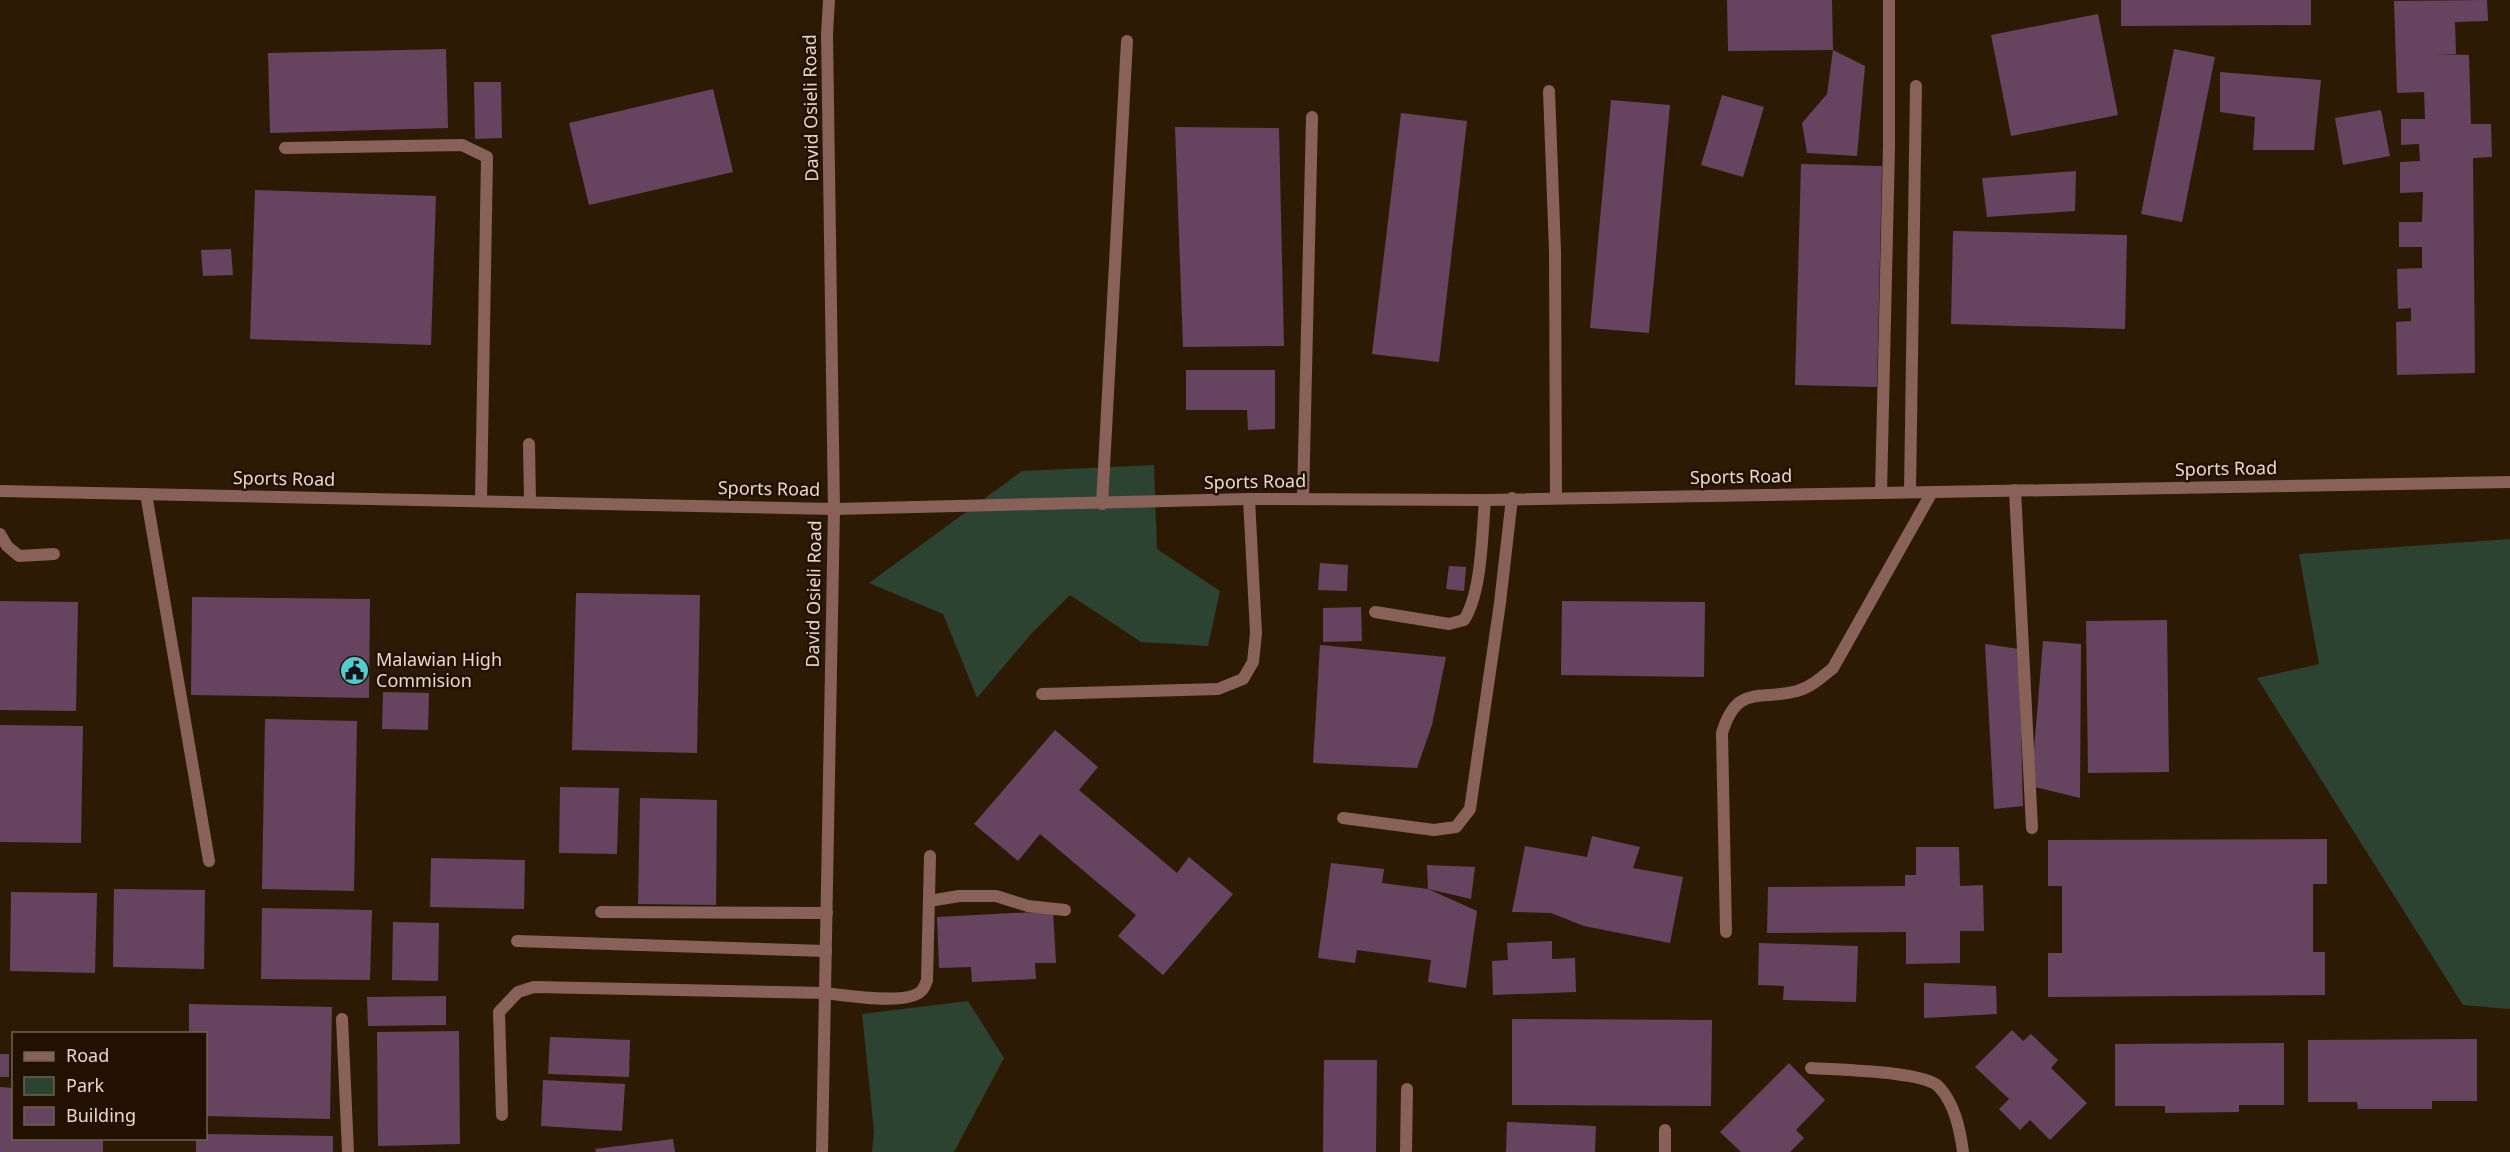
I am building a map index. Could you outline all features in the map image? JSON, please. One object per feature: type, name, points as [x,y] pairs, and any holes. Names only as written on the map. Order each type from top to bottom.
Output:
[{"type":"street","name":"David Osieli Road","points":[[822,1152],[834,508],[827,34],[829,0]]},
{"type":"street","points":[[1881,493],[1889,146],[1889,0]]},
{"type":"street","points":[[1102,504],[1127,41]]},
{"type":"street","points":[[1910,492],[1916,86]]},
{"type":"street","points":[[1549,91],[1555,251],[1556,498]]},
{"type":"street","points":[[1303,499],[1312,117]]},
{"type":"street","points":[[285,148],[462,145],[487,157],[481,501]]},
{"type":"street","points":[[530,444],[530,502]]},
{"type":"street","name":"Sports Road","points":[[0,491],[834,508],[1102,504],[1249,499],[1485,500],[2510,482]]},
{"type":"street","points":[[2015,490],[2031,828]]},
{"type":"street","points":[[1726,932],[1722,733],[1728,713],[1744,698],[1797,691],[1814,683],[1833,668],[1932,492]]},
{"type":"street","points":[[146,494],[209,861]]},
{"type":"street","points":[[1343,818],[1434,830],[1456,827],[1470,809],[1500,603],[1512,498]]},
{"type":"street","points":[[1042,694],[1218,689],[1243,680],[1253,662],[1256,633],[1249,499]]},
{"type":"street","points":[[1375,612],[1449,624],[1464,620],[1472,608],[1475,592],[1485,500]]},
{"type":"street","points":[[0,534],[7,546],[19,556],[54,554]]},
{"type":"street","points":[[502,1115],[499,1012],[518,992],[534,987],[825,993],[901,999],[915,995],[924,989],[927,980],[930,856]]},
{"type":"street","points":[[929,901],[959,896],[996,896],[1028,906],[1065,910]]},
{"type":"street","points":[[601,912],[827,913]]},
{"type":"street","points":[[518,941],[826,951]]},
{"type":"street","points":[[342,1019],[348,1152]]},
{"type":"street","points":[[1811,1068],[1909,1076],[1931,1081],[1939,1087],[1950,1104],[1960,1129],[1964,1152]]},
{"type":"street","points":[[1406,1152],[1407,1089]]},
{"type":"street","points":[[1665,1130],[1665,1152]]},
{"type":"green space","points":[[1154,465],[1157,549],[1220,591],[1208,646],[1141,642],[1070,595],[1031,634],[977,698],[943,614],[869,583],[1022,471]]},
{"type":"green space","points":[[2510,539],[2510,1009],[2463,1005],[2257,678],[2319,664],[2299,554]]},
{"type":"green space","points":[[968,1001],[1004,1058],[954,1152],[872,1152],[874,1131],[862,1014]]},
{"type":"building","points":[[1727,0],[1832,0],[1833,50],[1728,51]]},
{"type":"building","points":[[2121,0],[2311,0],[2311,25],[2121,26]]},
{"type":"building","points":[[2487,0],[2488,21],[2455,22],[2456,54],[2435,54],[2469,55],[2471,124],[2491,124],[2492,157],[2473,158],[2475,373],[2397,375],[2396,322],[2411,321],[2411,308],[2398,309],[2397,269],[2422,268],[2422,247],[2399,247],[2399,222],[2422,222],[2423,192],[2400,193],[2400,162],[2420,161],[2419,144],[2401,145],[2401,119],[2425,119],[2424,92],[2397,93],[2394,1]]},
{"type":"building","points":[[2098,14],[2118,115],[2011,136],[1991,35]]},
{"type":"building","points":[[446,49],[448,128],[270,133],[268,53]]},
{"type":"building","points":[[2174,49],[2215,57],[2182,222],[2141,214]]},
{"type":"building","points":[[1833,50],[1865,66],[1857,156],[1807,153],[1802,123],[1827,94]]},
{"type":"building","points":[[2220,72],[2321,80],[2314,150],[2253,150],[2255,117],[2220,112]]},
{"type":"building","points":[[474,82],[501,82],[502,138],[475,139]]},
{"type":"building","points":[[713,89],[733,172],[589,205],[569,123]]},
{"type":"building","points":[[1722,95],[1764,107],[1743,177],[1701,165]]},
{"type":"building","points":[[1611,100],[1670,105],[1649,333],[1590,328]]},
{"type":"building","points":[[2381,110],[2390,156],[2343,165],[2335,118]]},
{"type":"building","points":[[1401,113],[1467,121],[1439,362],[1372,354]]},
{"type":"building","points":[[1175,127],[1279,128],[1284,346],[1183,347]]},
{"type":"building","points":[[1801,164],[1882,166],[1877,387],[1795,385]]},
{"type":"building","points":[[2076,171],[2075,211],[1987,217],[1982,178]]},
{"type":"building","points":[[255,190],[436,196],[431,345],[250,339]]},
{"type":"building","points":[[1953,231],[2127,235],[2125,329],[1951,324]]},
{"type":"building","points":[[231,249],[233,275],[203,276],[201,250]]},
{"type":"building","points":[[1186,370],[1275,370],[1275,429],[1248,430],[1247,410],[1186,410]]},
{"type":"building","points":[[1320,563],[1348,565],[1347,591],[1318,590]]},
{"type":"building","points":[[1449,566],[1466,567],[1464,591],[1446,589]]},
{"type":"building","points":[[576,593],[700,595],[697,753],[572,750]]},
{"type":"building","points":[[192,597],[370,599],[369,698],[191,695]]},
{"type":"building","points":[[0,601],[78,602],[76,711],[0,710]]},
{"type":"building","points":[[1562,601],[1705,602],[1704,677],[1561,675]]},
{"type":"building","points":[[1361,607],[1362,641],[1323,642],[1323,608]]},
{"type":"building","points":[[2167,620],[2169,772],[2088,773],[2086,621]]},
{"type":"building","points":[[2043,641],[2081,644],[2080,798],[2031,786]]},
{"type":"building","points":[[1985,644],[2019,649],[2023,806],[1994,809]]},
{"type":"building","points":[[1320,645],[1446,657],[1432,725],[1417,768],[1313,763]]},
{"type":"building","points":[[383,692],[429,693],[428,730],[382,729]]},
{"type":"building","points":[[265,719],[357,721],[354,891],[262,889]]},
{"type":"building","points":[[0,725],[83,726],[81,843],[0,842]]},
{"type":"building","points":[[1055,730],[1098,767],[1079,790],[1177,873],[1189,857],[1233,894],[1163,975],[1118,936],[1136,915],[1040,834],[1018,861],[974,824]]},
{"type":"building","points":[[560,787],[619,788],[617,854],[559,853]]},
{"type":"building","points":[[640,798],[717,800],[716,905],[638,904]]},
{"type":"building","points":[[1592,836],[1640,847],[1633,868],[1683,877],[1670,943],[1584,926],[1551,913],[1512,912],[1525,846],[1587,857]]},
{"type":"building","points":[[2327,839],[2327,884],[2313,884],[2313,952],[2325,952],[2325,995],[2048,997],[2048,953],[2062,953],[2062,886],[2048,886],[2048,840]]},
{"type":"building","points":[[1916,847],[1959,847],[1960,886],[1983,885],[1984,931],[1960,931],[1960,963],[1906,964],[1906,932],[1767,933],[1768,887],[1905,886],[1905,875],[1916,875]]},
{"type":"building","points":[[431,858],[525,860],[524,909],[430,907]]},
{"type":"building","points":[[1331,863],[1384,869],[1382,883],[1428,889],[1477,911],[1466,988],[1428,982],[1431,960],[1357,950],[1355,963],[1318,958]]},
{"type":"building","points":[[1427,865],[1475,867],[1471,899],[1428,889]]},
{"type":"building","points":[[114,889],[205,890],[204,969],[113,967]]},
{"type":"building","points":[[11,892],[97,893],[95,973],[10,971]]},
{"type":"building","points":[[262,908],[372,910],[370,980],[261,979]]},
{"type":"building","points":[[1053,911],[1056,963],[1035,963],[1036,979],[972,982],[971,967],[939,968],[937,917]]},
{"type":"building","points":[[393,922],[439,923],[438,981],[392,980]]},
{"type":"building","points":[[1552,941],[1552,959],[1575,958],[1576,992],[1493,995],[1492,961],[1508,960],[1507,943]]},
{"type":"building","points":[[1759,943],[1858,946],[1856,1002],[1783,1000],[1784,986],[1758,985]]},
{"type":"building","points":[[1924,983],[1996,986],[1997,1014],[1924,1018]]},
{"type":"building","points":[[446,996],[446,1025],[368,1026],[367,997]]},
{"type":"building","points":[[189,1004],[332,1007],[330,1119],[207,1116],[207,1032],[189,1032]]},
{"type":"building","points":[[1512,1019],[1712,1020],[1711,1106],[1512,1105]]},
{"type":"building","points":[[2012,1030],[2023,1041],[2031,1034],[2058,1060],[2051,1068],[2087,1103],[2050,1140],[2030,1120],[2020,1130],[1999,1109],[2009,1099],[1975,1067]]},
{"type":"building","points":[[459,1031],[460,1144],[378,1146],[377,1032]]},
{"type":"building","points":[[550,1037],[630,1040],[629,1077],[548,1074]]},
{"type":"building","points":[[2477,1039],[2477,1101],[2432,1101],[2432,1109],[2358,1109],[2357,1102],[2308,1102],[2308,1040]]},
{"type":"building","points":[[2284,1043],[2284,1105],[2239,1105],[2239,1112],[2165,1113],[2165,1106],[2115,1106],[2115,1044]]},
{"type":"building","points":[[0,1054],[9,1054],[9,1077],[0,1077]]},
{"type":"building","points":[[1324,1060],[1377,1060],[1376,1152],[1323,1152]]},
{"type":"building","points":[[1789,1063],[1825,1100],[1796,1130],[1804,1138],[1790,1152],[1741,1152],[1720,1132]]},
{"type":"building","points":[[543,1080],[625,1084],[622,1131],[541,1126]]},
{"type":"building","points":[[0,1087],[12,1088],[12,1140],[103,1140],[103,1152],[0,1152]]},
{"type":"building","points":[[1507,1122],[1596,1126],[1595,1152],[1506,1152]]},
{"type":"building","points":[[207,1134],[333,1136],[333,1152],[196,1152],[196,1140],[207,1140]]},
{"type":"building","points":[[673,1139],[675,1152],[596,1152],[595,1149]]},
{"type":"place","name":"Malawian High Commision","points":[[355,670]]}]
